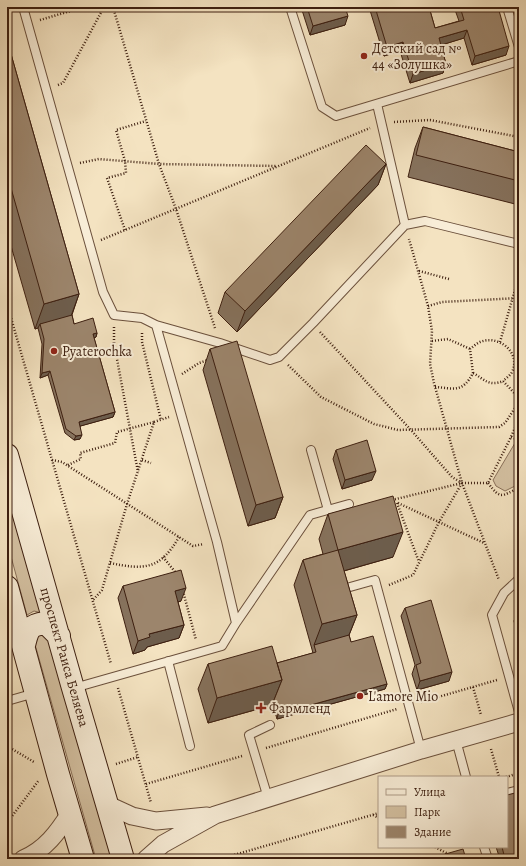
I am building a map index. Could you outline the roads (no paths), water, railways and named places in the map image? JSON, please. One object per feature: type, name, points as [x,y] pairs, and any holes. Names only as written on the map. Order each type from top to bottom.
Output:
[{"type":"street","name":"проспект Раиса Беляева","points":[[7,455],[123,859]]},
{"type":"street","points":[[7,587],[58,774],[83,859]]},
{"type":"street","points":[[24,645],[27,630],[36,624],[46,623],[59,636]]},
{"type":"street","points":[[146,859],[163,844],[215,815],[421,750],[519,722]]},
{"type":"street","points":[[108,805],[132,816],[156,820],[215,815]]},
{"type":"street","points":[[23,859],[42,849],[57,834],[70,813]]},
{"type":"lane","points":[[23,7],[103,292],[114,315],[142,318],[156,325],[220,343],[270,360],[279,357],[405,225],[425,221],[519,244]]},
{"type":"lane","points":[[290,7],[322,107],[336,116],[519,61]]},
{"type":"lane","points":[[507,7],[519,47]]},
{"type":"lane","points":[[377,104],[405,225]]},
{"type":"lane","points":[[156,325],[217,542],[236,623]]},
{"type":"lane","points":[[311,450],[328,510]]},
{"type":"lane","points":[[73,688],[222,646],[236,623],[310,515],[349,504]]},
{"type":"lane","points":[[519,579],[504,593],[492,615],[519,712]]},
{"type":"lane","points":[[350,587],[375,580],[421,750]]},
{"type":"lane","points":[[168,661],[190,746]]},
{"type":"lane","points":[[7,701],[36,693]]},
{"type":"lane","points":[[268,798],[249,734],[270,725]]},
{"type":"lane","points":[[456,740],[466,776]]},
{"type":"lane","points":[[508,793],[519,790]]},
{"type":"lane","points":[[484,848],[488,859]]},
{"type":"place","name":"Детский сад № 44 «Золушка»","points":[[364,56]]},
{"type":"place","name":"Pyaterochka","points":[[54,351]]},
{"type":"place","name":"L'amore Mio","points":[[360,696]]},
{"type":"place","name":"Фармленд","points":[[261,708]]}]
